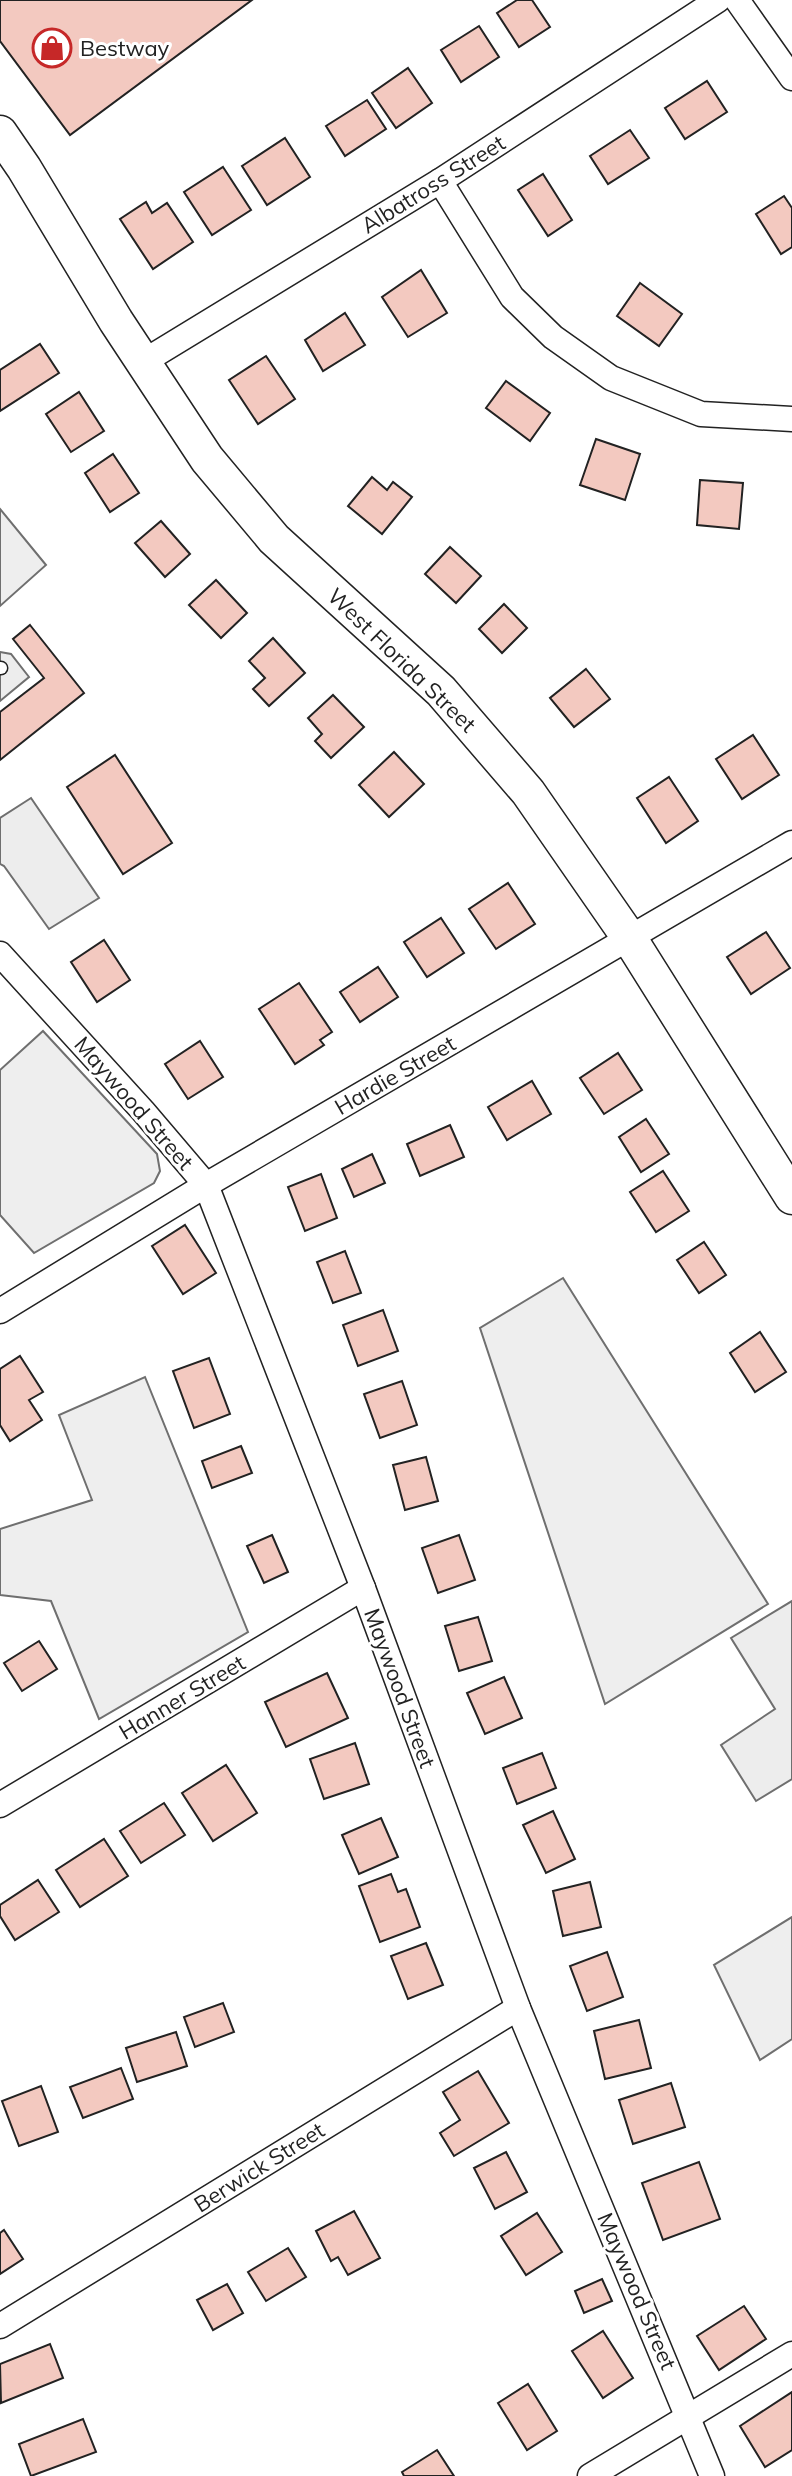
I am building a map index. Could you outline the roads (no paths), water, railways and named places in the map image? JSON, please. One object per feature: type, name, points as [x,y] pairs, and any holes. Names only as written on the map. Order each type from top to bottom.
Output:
[{"type":"main road","name":"West Florida Street","points":[[0,133],[207,459],[274,539],[441,691],[497,754],[552,825],[630,939],[792,1197]]},
{"type":"street","name":"Albatross Street","points":[[143,362],[440,181],[718,0]]},
{"type":"street","points":[[737,0],[792,78]]},
{"type":"street","points":[[440,181],[512,297],[553,337],[611,378],[701,414],[792,419]]},
{"type":"street","name":"Hardie Street","points":[[0,1311],[206,1185],[792,843]]},
{"type":"street","name":"Maywood Street","points":[[0,954],[206,1185],[363,1588],[518,2008],[712,2476]]},
{"type":"street","name":"Hanner Street","points":[[0,1805],[363,1588]]},
{"type":"street","name":"Berwick Street","points":[[0,2326],[518,2008]]},
{"type":"street","points":[[590,2476],[792,2354]]},
{"type":"place","name":"Bestway","points":[[52,48]]}]
